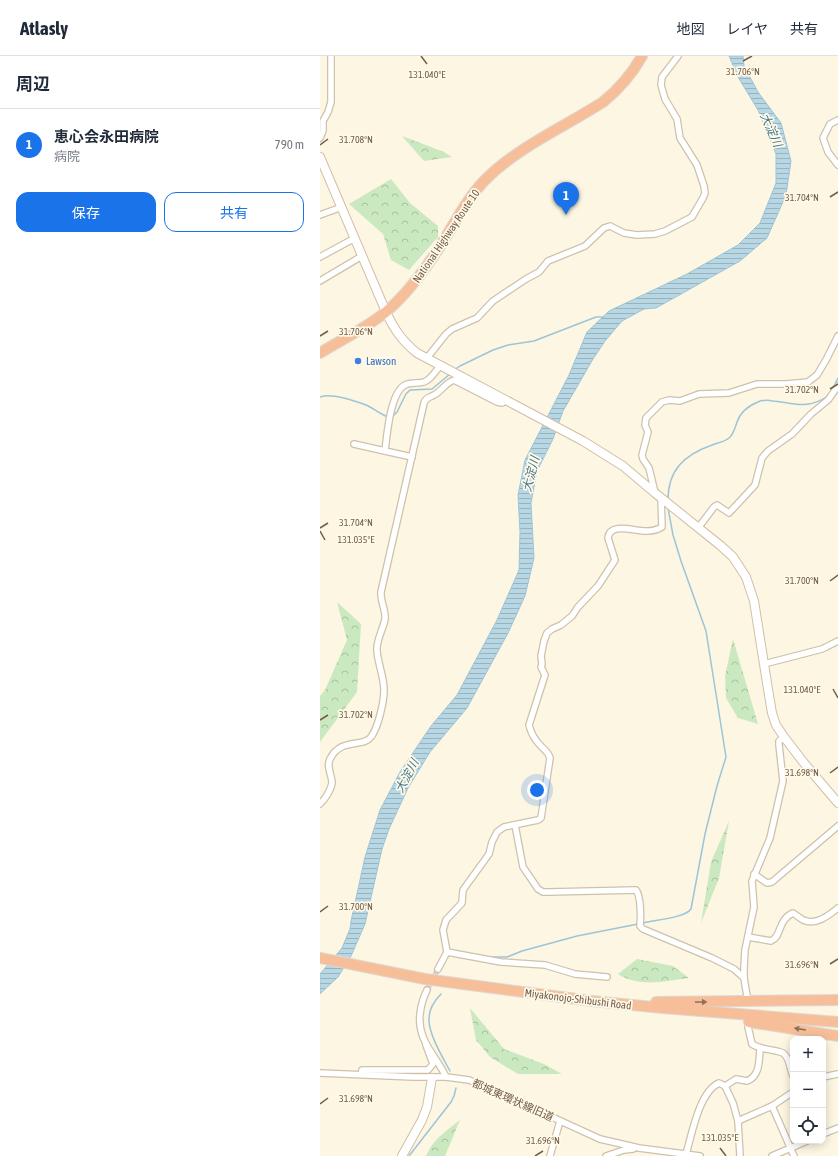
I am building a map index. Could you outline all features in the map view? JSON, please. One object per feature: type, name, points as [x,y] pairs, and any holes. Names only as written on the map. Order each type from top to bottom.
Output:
[{"type":"highway","name":"National Highway Route 10","points":[[320,351],[354,333],[386,312],[407,292],[425,269],[469,199],[486,179],[519,152],[603,102],[627,80],[642,56]]},
{"type":"highway","name":"Miyakonojo-Shibushi Road","points":[[320,958],[425,979],[592,1001],[670,1009],[838,1022]]},
{"type":"highway","points":[[592,1001],[704,1002],[838,1000]]},
{"type":"highway","points":[[592,1001],[770,1025],[838,1036]]},
{"type":"street","points":[[320,138],[323,131],[323,121],[331,102],[331,56]]},
{"type":"street","points":[[427,358],[446,334],[452,329],[478,318],[493,301],[538,272],[548,261],[585,246],[604,228],[610,226],[624,233],[637,235],[655,234],[688,220],[695,214],[703,198],[704,186],[695,160],[680,138],[677,119],[665,99],[661,85],[662,77],[678,56]]},
{"type":"street","points":[[838,120],[830,124],[824,138],[828,152],[838,165]]},
{"type":"street","points":[[320,157],[386,312],[399,336],[404,342],[417,353],[537,416],[623,466],[733,557],[746,577],[754,601],[772,713],[776,725],[784,737],[838,803]]},
{"type":"street","points":[[320,215],[342,207]]},
{"type":"street","points":[[320,257],[355,238]]},
{"type":"street","points":[[320,281],[362,256]]},
{"type":"street","points":[[438,969],[447,952],[443,930],[446,920],[462,903],[463,890],[489,854],[492,842],[497,832],[504,827],[538,820],[541,818],[550,758],[549,753],[541,747],[535,739],[528,725],[545,674],[541,667],[541,656],[547,633],[561,625],[572,616],[598,586],[615,560],[608,538],[610,532],[621,528],[648,532],[662,527],[663,499],[642,455],[648,432],[645,425],[646,418],[662,402],[669,400],[680,400],[700,394],[729,394],[757,384],[808,382],[817,375],[838,336]]},
{"type":"street","points":[[385,451],[391,410],[399,390],[408,384],[428,380],[442,365]]},
{"type":"street","points":[[320,804],[331,787],[332,783],[328,767],[335,752],[342,746],[370,738],[379,716],[384,691],[376,648],[385,614],[381,592],[426,399],[436,394],[450,381],[457,381],[497,402],[502,403],[506,400]]},
{"type":"street","points":[[698,528],[717,505],[729,513],[755,485],[762,458],[768,451],[792,434],[811,414],[828,400],[838,386]]},
{"type":"street","points":[[354,444],[412,457]]},
{"type":"street","points":[[764,664],[814,652],[833,644],[838,640]]},
{"type":"street","points":[[747,996],[744,978],[745,950],[754,907],[752,881],[770,838],[783,781],[778,745],[779,741],[784,737]]},
{"type":"street","points":[[515,825],[522,868],[538,889],[543,892],[636,890],[639,893],[641,915],[640,926],[643,929],[712,958],[734,969],[744,978]]},
{"type":"street","points":[[754,874],[767,883],[772,882],[838,826]]},
{"type":"street","points":[[748,937],[771,941],[776,938],[782,921],[789,914],[792,913],[806,921],[814,921],[825,918],[838,908]]},
{"type":"street","points":[[447,952],[501,962],[546,965],[575,974],[607,977]]},
{"type":"street","points":[[361,1074],[362,1070],[428,1070],[433,1064],[419,1023],[422,999],[427,990]]},
{"type":"street","points":[[748,1027],[752,1044],[760,1049],[782,1052],[785,1055],[791,1072]]},
{"type":"street","points":[[426,1045],[440,1064],[446,1077]]},
{"type":"street","points":[[725,1086],[736,1079],[747,1081],[755,1076],[758,1068],[760,1049]]},
{"type":"street","name":"都城東環状線旧道","points":[[320,1073],[432,1078],[446,1077],[469,1080],[600,1139],[639,1148],[700,1156]]},
{"type":"street","points":[[826,1076],[838,1074]]},
{"type":"street","points":[[402,1156],[422,1120],[427,1107],[432,1078]]},
{"type":"street","points":[[686,1154],[698,1109],[709,1090],[718,1083],[725,1086],[733,1103],[738,1120],[740,1156]]},
{"type":"street","points":[[738,1120],[772,1106],[790,1094]]},
{"type":"street","points":[[772,1106],[794,1156]]},
{"type":"street","points":[[550,1156],[560,1121]]},
{"type":"street","points":[[826,1133],[838,1128]]},
{"type":"street","points":[[772,1156],[800,1144]]},
{"type":"street","points":[[606,1156],[624,1150],[639,1148]]},
{"type":"green space","points":[[402,136],[444,152],[452,157],[424,161]]},
{"type":"green space","points":[[391,179],[410,203],[438,226],[438,237],[409,270],[391,260],[383,234],[349,204]]},
{"type":"green space","points":[[337,602],[361,624],[357,692],[320,742],[320,696],[325,690],[347,640]]},
{"type":"green space","points":[[733,639],[758,724],[738,718],[726,698],[725,676]]},
{"type":"green space","points":[[729,821],[719,878],[701,923],[711,862]]},
{"type":"green space","points":[[637,959],[673,966],[689,978],[662,982],[644,982],[635,981],[618,974]]},
{"type":"green space","points":[[470,1008],[504,1049],[544,1064],[562,1074],[518,1074],[490,1057],[476,1040]]},
{"type":"green space","points":[[460,1120],[445,1156],[426,1156],[436,1140]]},
{"type":"water","name":"大淀川","points":[[729,56],[743,56],[744,66],[758,92],[781,123],[791,161],[786,195],[767,238],[740,261],[656,308],[644,309],[622,321],[605,341],[593,359],[563,411],[553,439],[537,471],[531,503],[534,558],[525,596],[508,633],[467,708],[430,752],[408,788],[389,829],[382,849],[365,924],[351,956],[338,977],[320,994],[320,974],[342,948],[350,929],[365,857],[380,810],[400,772],[431,726],[457,695],[497,620],[519,570],[520,532],[518,495],[525,460],[569,375],[587,332],[609,311],[687,274],[738,245],[760,223],[776,183],[776,154],[758,110],[738,77]]},
{"type":"waterway","points":[[454,370],[493,350],[508,345],[534,341],[596,317],[604,317]]},
{"type":"waterway","points":[[392,417],[397,412],[406,394],[410,390],[432,389],[450,374]]},
{"type":"waterway","points":[[832,390],[838,378]]},
{"type":"waterway","points":[[320,397],[330,396],[343,398],[369,406],[388,417]]},
{"type":"waterway","points":[[668,500],[671,480],[680,465],[686,459],[702,449],[729,438],[733,433],[740,416],[751,406],[765,400],[807,404],[814,403],[828,396]]},
{"type":"waterway","points":[[643,923],[683,915],[691,909],[705,834],[726,757],[706,631],[681,561],[673,535],[668,508]]},
{"type":"waterway","points":[[492,957],[507,957],[522,951],[577,936],[638,924]]},
{"type":"waterway","points":[[441,994],[431,1008],[429,1025],[436,1045],[450,1071]]},
{"type":"waterway","points":[[409,1156],[451,1102],[456,1088]]},
{"type":"tunnel","points":[[427,990],[438,969]]},
{"type":"place","name":"恵心会永田病院","points":[[566,215]]},
{"type":"place","name":"Lawson","points":[[358,361]]}]
